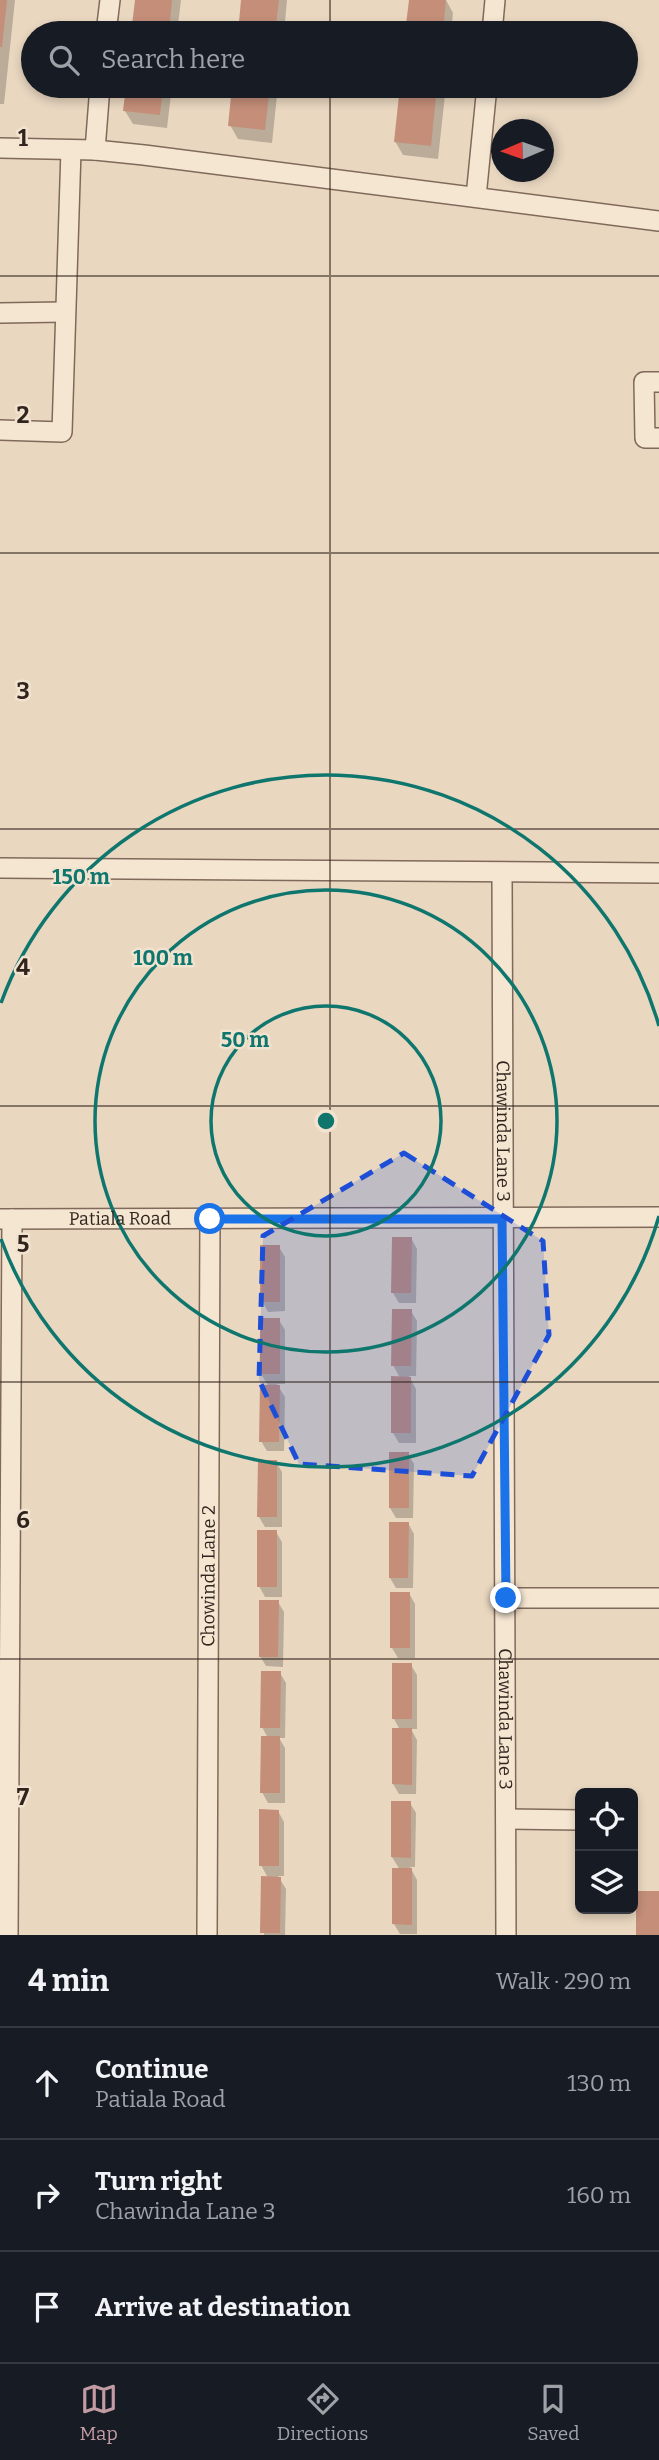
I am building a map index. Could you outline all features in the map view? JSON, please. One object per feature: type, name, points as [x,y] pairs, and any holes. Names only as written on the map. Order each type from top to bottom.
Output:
[{"type":"street","points":[[107,21],[110,0]]},
{"type":"street","points":[[493,21],[495,0]]},
{"type":"street","points":[[95,150],[99,98]]},
{"type":"street","points":[[476,197],[486,98]]},
{"type":"street","points":[[0,148],[95,150],[659,221]]},
{"type":"street","points":[[0,430],[62,432],[71,150]]},
{"type":"street","points":[[0,313],[64,312]]},
{"type":"street","points":[[659,382],[645,382],[645,438],[659,439]]},
{"type":"street","points":[[0,868],[502,874],[659,873]]},
{"type":"street","name":"Chawinda Lane 3","points":[[502,874],[506,1935]]},
{"type":"street","name":"Patiala Road","points":[[6,1219],[659,1217]]},
{"type":"street","points":[[6,1219],[8,1935]]},
{"type":"street","name":"Chowinda Lane 2","points":[[207,1935],[210,1219]]},
{"type":"street","points":[[506,1598],[659,1598]]},
{"type":"street","points":[[506,1819],[575,1820]]},
{"type":"highlighted area","points":[[404,1153],[543,1241],[549,1335],[472,1476],[299,1464],[259,1380],[263,1236]]},
{"type":"building","points":[[0,0],[7,0],[2,47],[0,47]]},
{"type":"building","points":[[135,0],[172,0],[170,21],[132,21]]},
{"type":"building","points":[[241,0],[279,0],[276,21],[239,21]]},
{"type":"building","points":[[409,0],[446,0],[444,21],[406,21]]},
{"type":"building","points":[[125,98],[162,98],[160,115],[123,111]]},
{"type":"building","points":[[231,98],[269,98],[265,130],[228,126]]},
{"type":"building","points":[[399,98],[436,98],[431,146],[394,142]]},
{"type":"building","points":[[392,1237],[412,1237],[411,1293],[391,1293]]},
{"type":"building","points":[[260,1245],[280,1245],[280,1302],[260,1302]]},
{"type":"building","points":[[392,1309],[412,1309],[411,1366],[391,1366]]},
{"type":"building","points":[[260,1318],[280,1318],[280,1374],[260,1374]]},
{"type":"building","points":[[391,1376],[411,1377],[411,1433],[391,1433]]},
{"type":"building","points":[[260,1385],[280,1385],[279,1442],[259,1442]]},
{"type":"building","points":[[389,1452],[409,1452],[409,1508],[389,1508]]},
{"type":"building","points":[[258,1460],[277,1460],[277,1517],[257,1517]]},
{"type":"building","points":[[389,1522],[409,1522],[408,1578],[389,1578]]},
{"type":"building","points":[[257,1530],[277,1530],[277,1587],[257,1587]]},
{"type":"building","points":[[390,1592],[410,1592],[410,1648],[390,1648]]},
{"type":"building","points":[[259,1600],[279,1600],[278,1657],[259,1657]]},
{"type":"building","points":[[392,1663],[412,1663],[412,1719],[392,1719]]},
{"type":"building","points":[[261,1671],[281,1671],[280,1728],[260,1728]]},
{"type":"building","points":[[392,1728],[412,1728],[412,1785],[392,1784]]},
{"type":"building","points":[[261,1736],[280,1736],[280,1793],[260,1793]]},
{"type":"building","points":[[391,1801],[411,1801],[411,1858],[391,1857]]},
{"type":"building","points":[[259,1809],[279,1810],[279,1866],[259,1866]]},
{"type":"building","points":[[392,1868],[412,1868],[412,1925],[392,1924]]},
{"type":"building","points":[[261,1876],[281,1877],[280,1933],[260,1933]]},
{"type":"building","points":[[638,1891],[659,1891],[659,1935],[636,1935]]},
{"type":"route","points":[[210,1219],[502,1219],[506,1598]]}]
